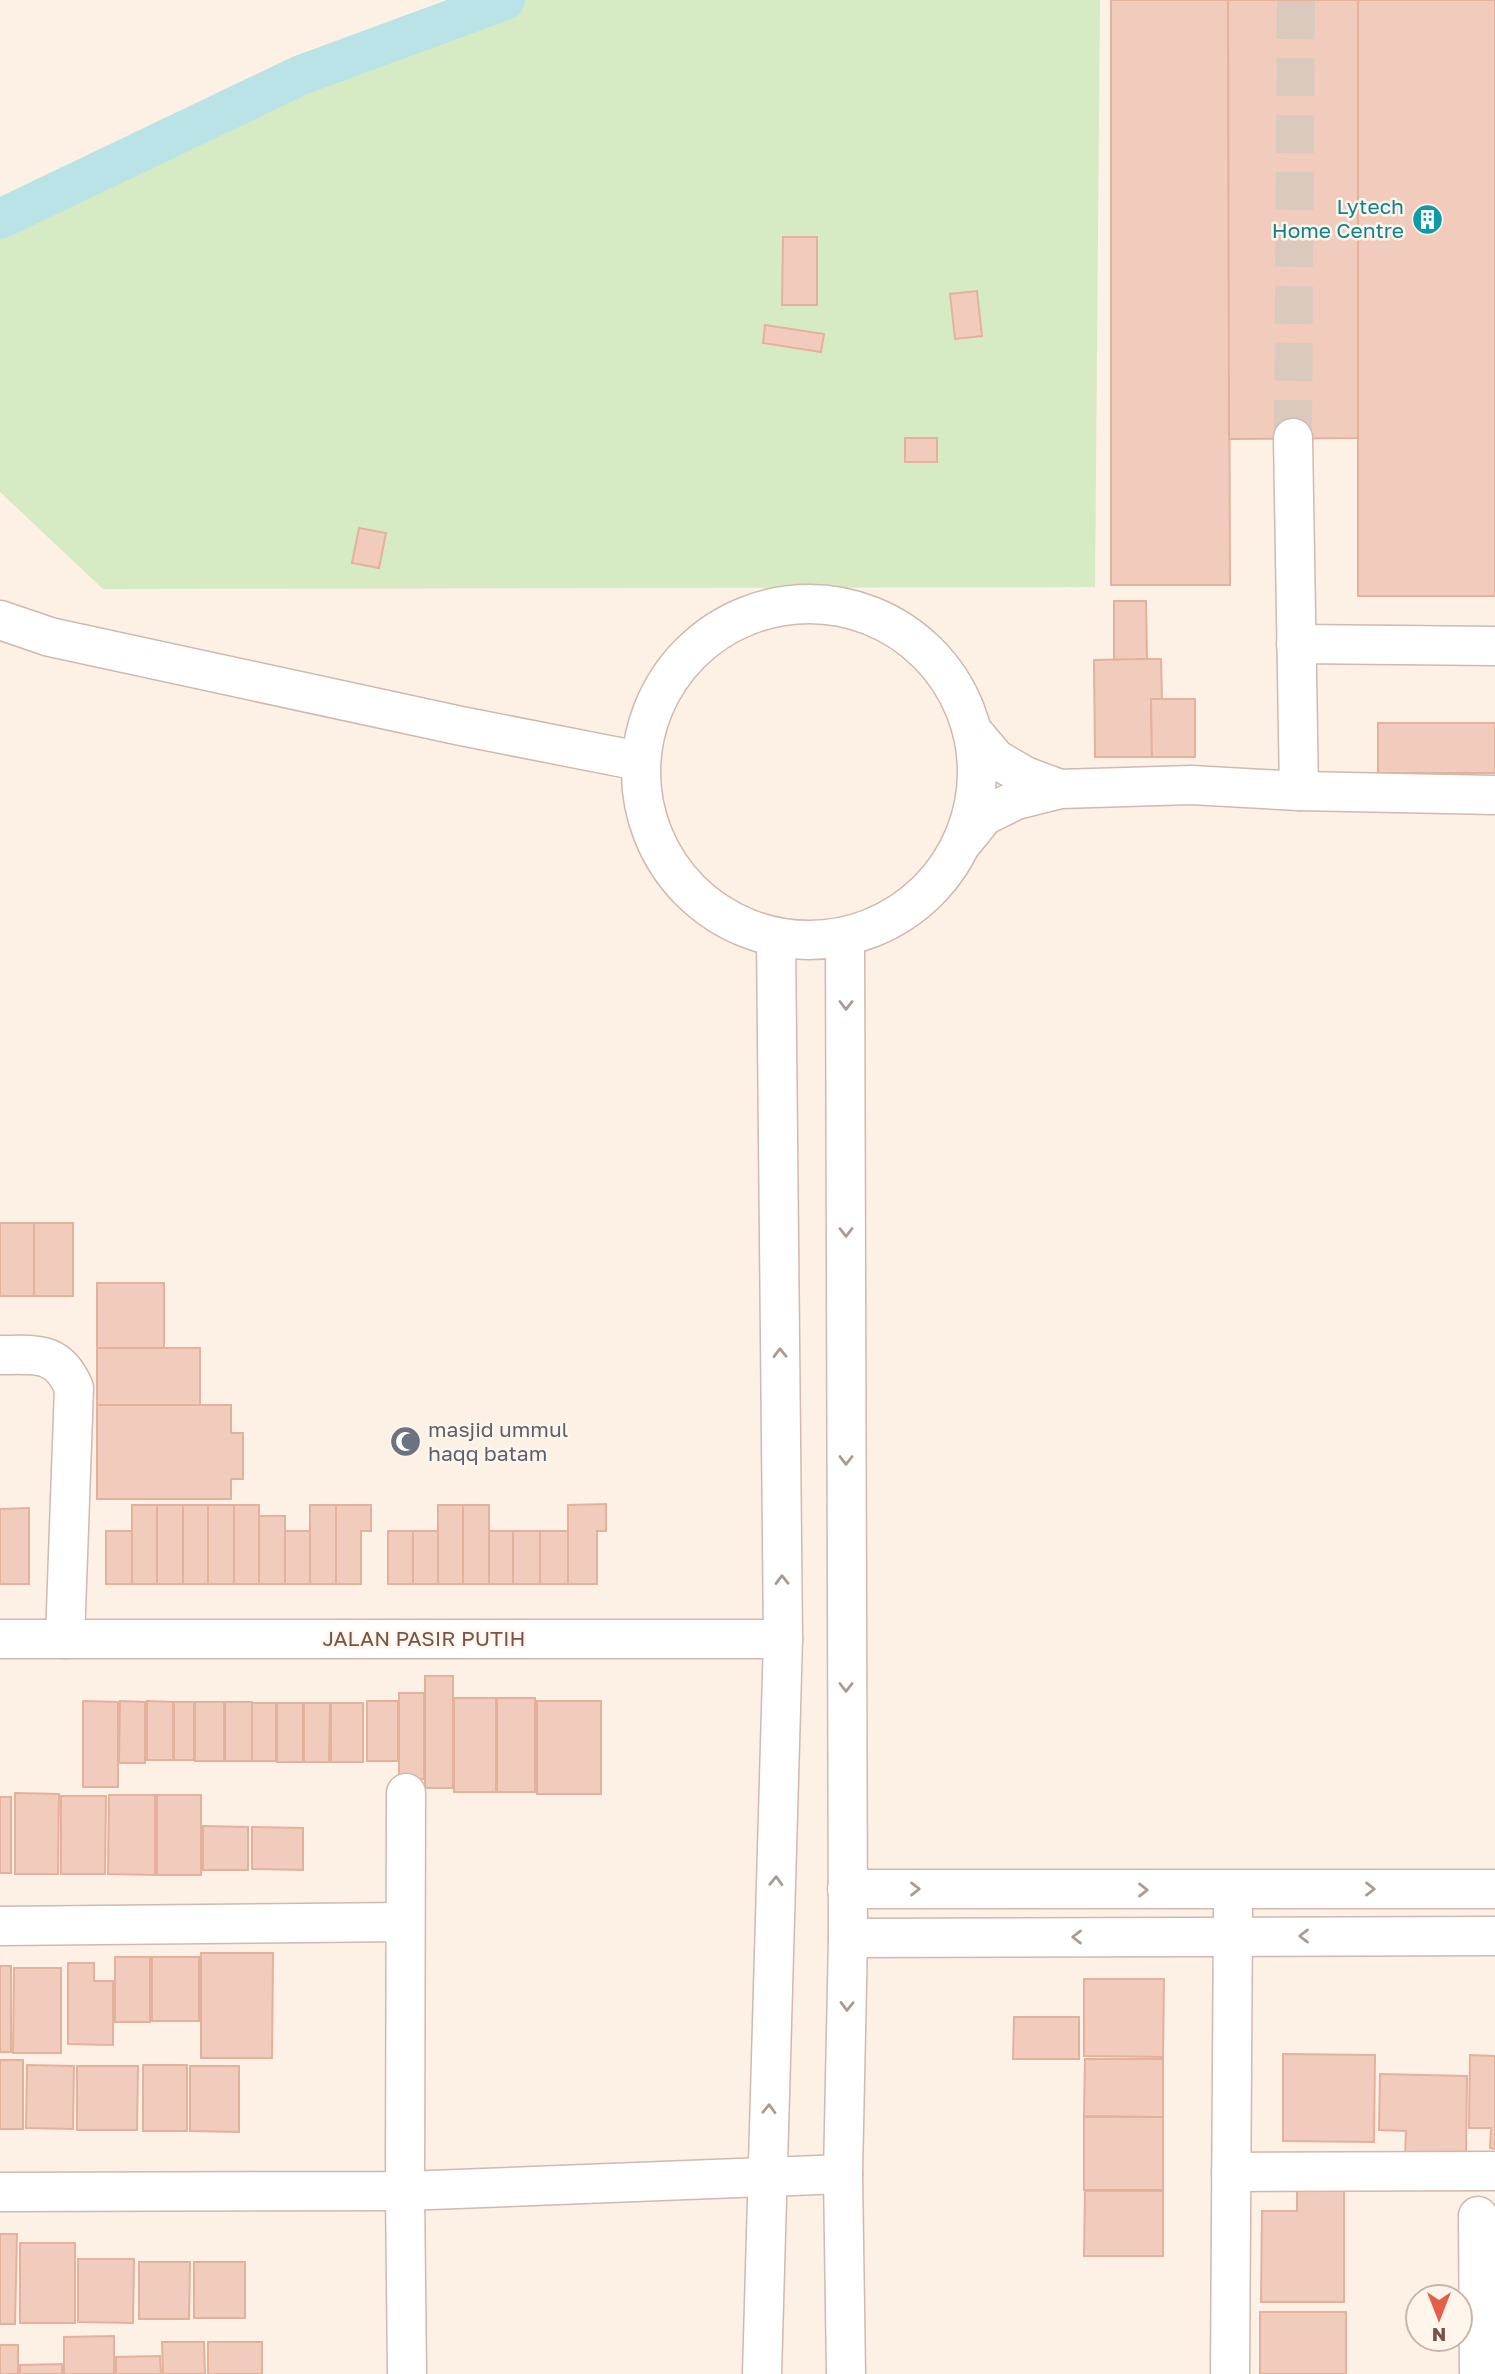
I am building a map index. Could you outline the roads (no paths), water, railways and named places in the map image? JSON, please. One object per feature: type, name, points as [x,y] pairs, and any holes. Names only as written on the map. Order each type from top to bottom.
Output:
[{"type":"street","points":[[1293,438],[1298,791]]},
{"type":"street","points":[[1060,789],[1025,776],[996,759],[974,733],[950,678],[908,635],[854,609],[794,604],[736,620],[687,654],[654,704],[639,761],[643,810],[661,855],[691,893],[730,922],[776,938],[845,937],[895,918],[935,885],[984,816],[1016,800],[1060,789],[1191,785],[1298,791],[1495,795]]},
{"type":"street","points":[[0,620],[50,637],[448,724],[639,761]]},
{"type":"street","points":[[1296,644],[1495,646]]},
{"type":"street","points":[[963,842],[977,792],[974,733]]},
{"type":"street","points":[[845,937],[848,1938],[843,2174],[846,2374]]},
{"type":"street","points":[[762,2374],[783,1639],[776,938]]},
{"type":"street","points":[[0,1355],[36,1354],[55,1361],[67,1372],[74,1388],[65,1639]]},
{"type":"street","name":"JALAN PASIR PUTIH","points":[[0,1639],[783,1639]]},
{"type":"street","points":[[406,1793],[407,2374]]},
{"type":"street","points":[[847,1889],[1495,1889]]},
{"type":"street","points":[[1230,2374],[1233,1890]]},
{"type":"street","points":[[0,1926],[405,1922]]},
{"type":"street","points":[[848,1938],[1495,1936]]},
{"type":"street","points":[[1231,2172],[1495,2171]]},
{"type":"street","points":[[0,2192],[405,2191],[843,2174]]},
{"type":"street","points":[[1478,2216],[1479,2374]]},
{"type":"waterway","points":[[0,219],[301,75],[505,0]]},
{"type":"tunnel","points":[[1293,438],[1296,0]]},
{"type":"place","name":"Lytech Home Centre","points":[[1427,219]]},
{"type":"place","name":"masjid ummul haqq batam","points":[[405,1442]]}]
